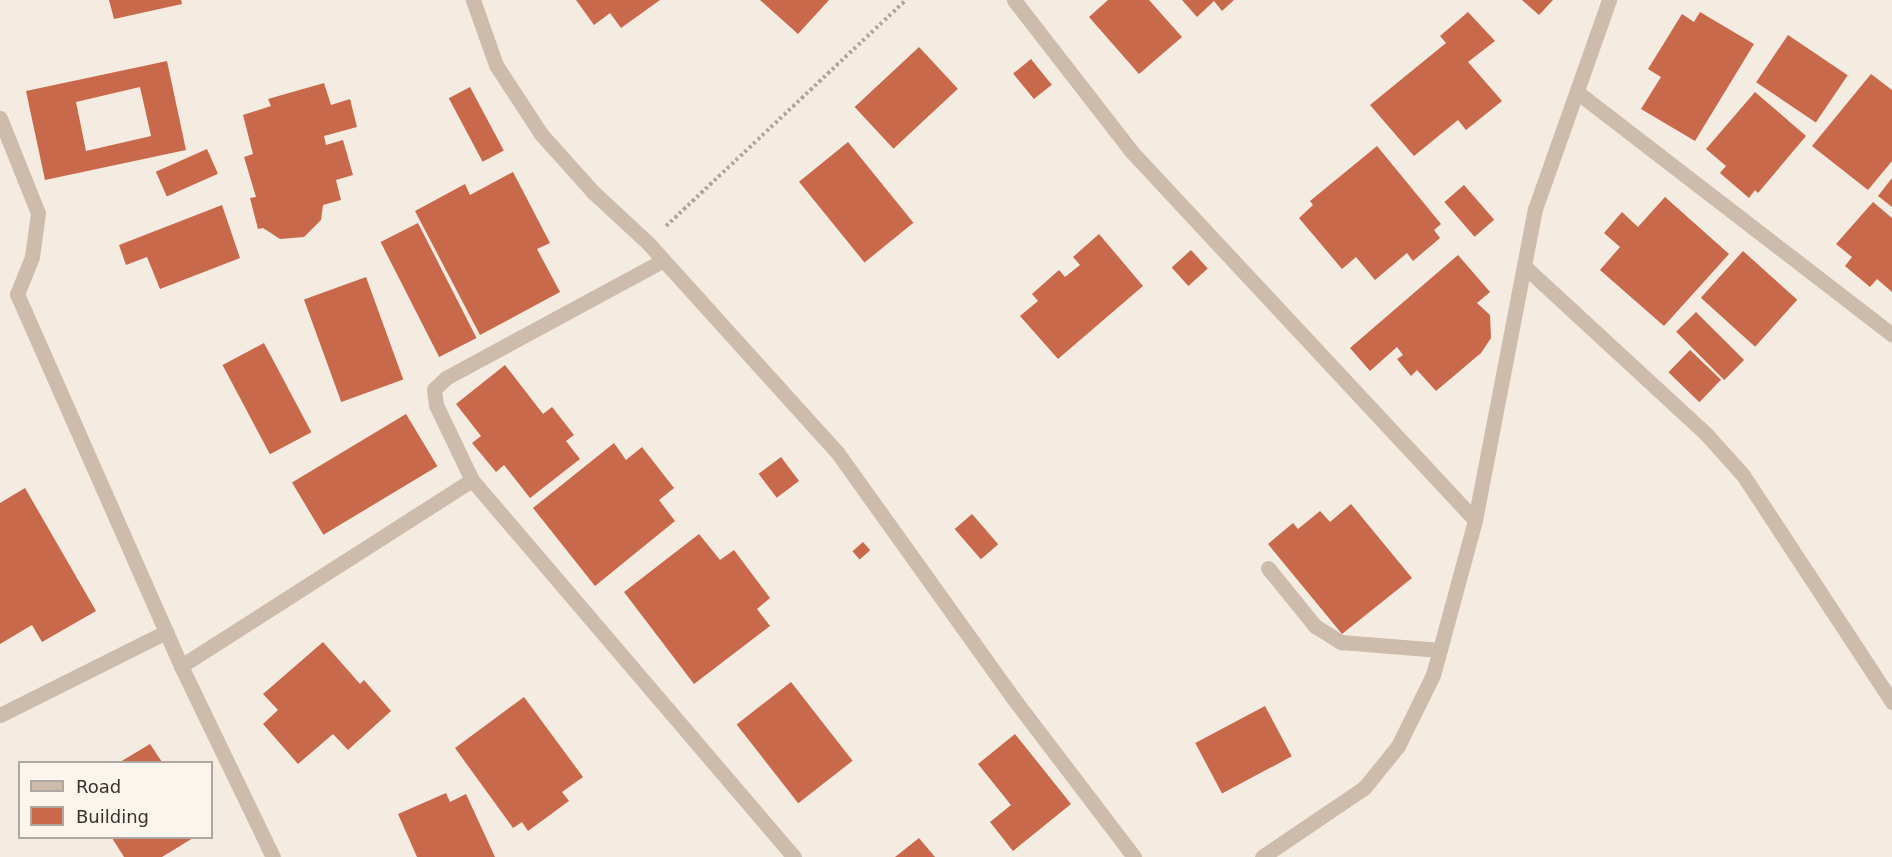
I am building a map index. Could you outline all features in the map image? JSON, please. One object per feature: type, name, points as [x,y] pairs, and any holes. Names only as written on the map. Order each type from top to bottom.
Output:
[{"type":"street","points":[[473,0],[496,65],[541,134],[593,192],[648,243],[837,452],[1013,698],[1134,857]]},
{"type":"street","points":[[1014,0],[1131,151],[1475,520]]},
{"type":"street","points":[[1262,857],[1364,788],[1398,746],[1433,675],[1475,520],[1535,209],[1609,0]]},
{"type":"street","points":[[1577,92],[1892,335]]},
{"type":"street","points":[[0,118],[38,213],[32,257],[17,294],[181,666],[273,857]]},
{"type":"street","points":[[662,261],[446,378],[434,389],[436,405],[472,480],[794,857]]},
{"type":"street","points":[[1524,266],[1707,435],[1743,476],[1892,702]]},
{"type":"street","points":[[181,666],[472,480]]},
{"type":"street","points":[[1268,568],[1315,626],[1341,642],[1440,650]]},
{"type":"street","points":[[0,715],[166,632]]},
{"type":"path","points":[[648,243],[906,0]]},
{"type":"building","points":[[109,0],[181,0],[182,4],[114,19]]},
{"type":"building","points":[[576,0],[660,0],[621,28],[610,13],[594,25]]},
{"type":"building","points":[[760,0],[829,0],[798,34]]},
{"type":"building","points":[[1108,0],[1149,0],[1182,37],[1139,74],[1089,17]]},
{"type":"building","points":[[1182,0],[1234,0],[1222,11],[1214,1],[1197,17]]},
{"type":"building","points":[[1522,0],[1553,0],[1539,15]]},
{"type":"building","points":[[1468,12],[1495,41],[1468,62],[1502,101],[1466,130],[1458,120],[1414,156],[1370,105],[1446,43],[1440,36]]},
{"type":"building","points":[[1700,12],[1754,44],[1695,141],[1641,109],[1661,77],[1648,69],[1682,14],[1694,22]]},
{"type":"building","points":[[1788,35],[1848,75],[1816,123],[1756,82]]},
{"type":"building","points":[[919,47],[958,89],[894,149],[855,107]]},
{"type":"building","points":[[1031,59],[1052,85],[1034,99],[1013,73]]},
{"type":"building","points":[[167,61],[186,150],[45,180],[26,91]],"holes":[[[140,87],[151,136],[86,151],[76,102]]]},
{"type":"building","points":[[1871,74],[1892,90],[1892,161],[1868,190],[1812,146]]},
{"type":"building","points":[[324,83],[331,105],[350,99],[357,127],[324,136],[326,145],[343,140],[353,175],[336,180],[341,200],[323,205],[321,220],[304,237],[280,239],[263,228],[258,229],[250,198],[256,197],[244,157],[253,154],[243,115],[271,106],[268,99]]},
{"type":"building","points":[[470,87],[504,151],[483,162],[449,98]]},
{"type":"building","points":[[1755,92],[1806,136],[1758,193],[1755,190],[1749,198],[1720,173],[1726,166],[1706,149]]},
{"type":"building","points":[[848,142],[913,223],[864,262],[799,182]]},
{"type":"building","points":[[1377,146],[1441,224],[1434,230],[1440,238],[1413,261],[1407,253],[1375,280],[1356,257],[1342,269],[1299,218],[1313,205],[1310,201]]},
{"type":"building","points":[[207,149],[218,174],[167,196],[156,172]]},
{"type":"building","points":[[513,172],[550,243],[537,249],[560,292],[480,335],[415,211],[465,184],[470,195]]},
{"type":"building","points":[[1892,178],[1892,207],[1878,196]]},
{"type":"building","points":[[1464,185],[1494,220],[1475,237],[1444,202]]},
{"type":"building","points":[[1665,197],[1729,254],[1664,326],[1600,270],[1620,247],[1604,233],[1622,212],[1638,227]]},
{"type":"building","points":[[1873,202],[1892,218],[1892,292],[1877,279],[1870,287],[1845,266],[1852,257],[1836,244]]},
{"type":"building","points":[[222,205],[240,258],[160,289],[147,257],[126,265],[119,245]]},
{"type":"building","points":[[418,223],[477,338],[439,357],[381,242]]},
{"type":"building","points":[[1099,234],[1143,286],[1058,359],[1020,316],[1038,301],[1032,294],[1059,270],[1065,277],[1080,265],[1073,257]]},
{"type":"building","points":[[1191,250],[1208,269],[1188,286],[1172,267]]},
{"type":"building","points":[[1743,251],[1797,300],[1755,347],[1701,298]]},
{"type":"building","points":[[1458,255],[1490,292],[1477,303],[1490,315],[1491,338],[1481,353],[1436,391],[1417,370],[1411,376],[1397,359],[1403,355],[1397,347],[1370,371],[1350,348]]},
{"type":"building","points":[[366,277],[403,379],[341,402],[304,300]]},
{"type":"building","points":[[1696,312],[1744,360],[1724,380],[1676,332]]},
{"type":"building","points":[[264,343],[311,432],[270,454],[223,365]]},
{"type":"building","points":[[1690,350],[1721,380],[1699,402],[1668,372]]},
{"type":"building","points":[[505,365],[543,414],[552,407],[574,435],[566,441],[580,459],[530,498],[504,465],[496,472],[472,443],[481,436],[456,404]]},
{"type":"building","points":[[406,414],[437,466],[323,535],[292,483]]},
{"type":"building","points":[[614,443],[626,460],[642,447],[674,488],[659,500],[675,521],[595,586],[533,508]]},
{"type":"building","points":[[781,457],[799,481],[777,498],[759,474]]},
{"type":"building","points":[[25,488],[96,611],[42,642],[32,625],[0,644],[0,503]]},
{"type":"building","points":[[1351,504],[1412,578],[1342,634],[1268,544],[1293,523],[1298,529],[1320,511],[1330,522]]},
{"type":"building","points":[[972,514],[998,544],[981,559],[955,529]]},
{"type":"building","points":[[699,534],[720,560],[734,550],[770,598],[757,609],[770,626],[694,684],[624,592]]},
{"type":"building","points":[[863,542],[870,550],[860,559],[852,551]]},
{"type":"building","points":[[323,642],[360,684],[364,680],[391,711],[348,750],[333,734],[298,764],[263,724],[278,710],[263,694]]},
{"type":"building","points":[[791,682],[853,761],[798,803],[737,724]]},
{"type":"building","points":[[524,697],[583,777],[562,792],[569,801],[528,831],[522,822],[513,828],[455,748]]},
{"type":"building","points":[[1265,706],[1292,756],[1222,793],[1195,743]]},
{"type":"building","points":[[1015,734],[1071,804],[1013,851],[990,822],[1011,805],[978,764]]},
{"type":"building","points":[[150,744],[161,761],[122,761]]},
{"type":"building","points":[[446,793],[450,802],[466,794],[495,857],[417,857],[398,814]]},
{"type":"building","points":[[919,838],[935,857],[895,857]]},
{"type":"building","points":[[113,839],[191,839],[162,857],[124,857]]}]
